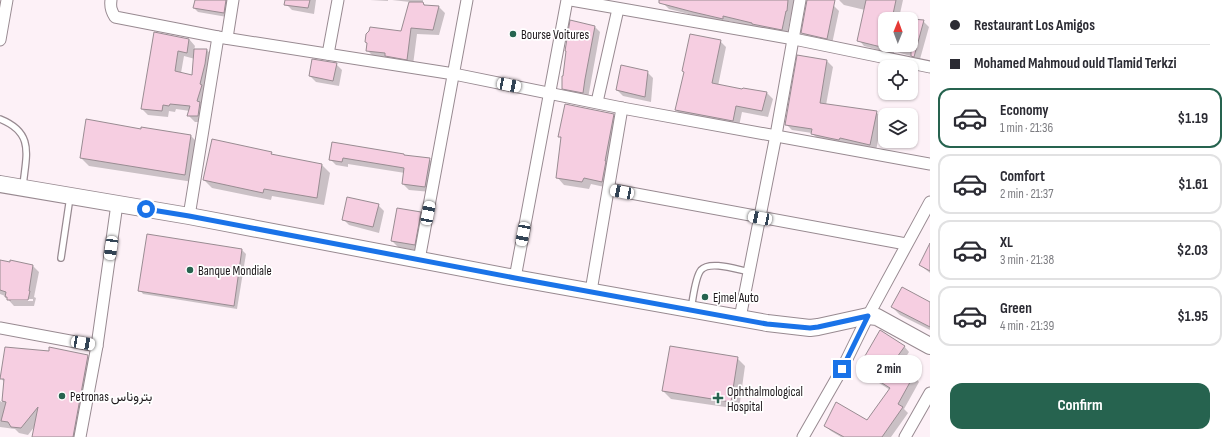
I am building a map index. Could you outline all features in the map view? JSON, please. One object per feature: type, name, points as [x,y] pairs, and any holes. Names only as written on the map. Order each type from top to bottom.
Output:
[{"type":"main road","points":[[0,184],[189,216],[767,324],[810,328],[868,316],[877,317],[930,346]]},
{"type":"street","points":[[0,40],[6,0]]},
{"type":"street","points":[[111,0],[111,11],[115,17],[222,38],[454,74],[622,108],[930,164]]},
{"type":"street","points":[[189,216],[222,38],[233,0]]},
{"type":"street","points":[[328,54],[338,0]]},
{"type":"street","points":[[420,260],[468,0]]},
{"type":"street","points":[[515,278],[567,0]]},
{"type":"street","points":[[571,0],[794,38],[930,67]]},
{"type":"street","points":[[740,318],[776,135],[800,0]]},
{"type":"street","points":[[596,102],[618,9]]},
{"type":"street","points":[[591,291],[622,108]]},
{"type":"street","points":[[609,189],[906,244]]},
{"type":"street","points":[[803,437],[842,369],[868,316],[930,202]]},
{"type":"street","points":[[80,437],[97,346],[117,204]]},
{"type":"street","points":[[0,328],[97,346]]},
{"type":"street","points":[[904,437],[930,393]]},
{"type":"lane","points":[[0,119],[11,124],[20,131],[26,142],[23,188]]},
{"type":"lane","points":[[60,258],[70,196]]},
{"type":"lane","points":[[690,309],[696,282],[702,269],[707,266],[714,265],[750,272]]},
{"type":"building","points":[[195,0],[226,0],[224,13],[193,8]]},
{"type":"building","points":[[285,0],[310,0],[308,8],[284,5]]},
{"type":"building","points":[[659,0],[788,0],[782,30],[723,16],[723,19],[693,12],[659,3]]},
{"type":"building","points":[[807,0],[835,0],[827,39],[801,33]]},
{"type":"building","points":[[866,0],[896,0],[893,12],[878,12],[878,46],[857,41]]},
{"type":"building","points":[[409,2],[423,2],[424,5],[439,6],[433,30],[411,28],[407,60],[385,56],[385,53],[366,51],[366,34],[370,27],[401,31]]},
{"type":"building","points":[[570,20],[595,26],[583,93],[562,89],[562,76]]},
{"type":"building","points":[[918,20],[924,20],[918,42]]},
{"type":"building","points":[[154,32],[189,39],[187,53],[178,51],[175,71],[192,75],[194,49],[207,49],[200,84],[202,85],[197,101],[200,102],[198,116],[187,116],[190,106],[170,104],[169,106],[163,105],[162,111],[141,109]]},
{"type":"building","points":[[690,34],[721,40],[712,83],[767,92],[762,111],[736,106],[733,121],[675,110],[684,72],[682,71]]},
{"type":"building","points":[[911,52],[915,52],[914,57],[911,56]]},
{"type":"building","points":[[797,55],[827,60],[820,103],[877,111],[870,145],[840,138],[839,140],[811,134],[812,129],[785,125]]},
{"type":"building","points":[[312,59],[337,63],[333,81],[309,76]]},
{"type":"building","points":[[621,65],[648,71],[645,97],[616,90]]},
{"type":"building","points":[[565,104],[614,114],[602,182],[584,178],[582,182],[556,178],[561,137],[558,137]]},
{"type":"building","points":[[86,119],[141,129],[141,127],[191,135],[185,175],[80,158]]},
{"type":"building","points":[[212,139],[272,152],[271,154],[322,164],[317,198],[264,189],[263,193],[203,180]]},
{"type":"building","points":[[332,142],[404,155],[430,158],[425,187],[402,184],[404,168],[343,158],[342,162],[329,160]]},
{"type":"building","points":[[347,197],[379,204],[373,227],[342,220]]},
{"type":"building","points":[[397,208],[421,212],[415,245],[391,241]]},
{"type":"building","name":"Banque Mondiale","points":[[147,234],[242,249],[234,306],[138,291]]},
{"type":"building","points":[[930,243],[930,271],[919,265]]},
{"type":"building","points":[[0,260],[10,262],[10,260],[33,265],[28,300],[7,300],[7,297],[5,297],[6,292],[0,290]]},
{"type":"building","points":[[902,287],[930,302],[930,327],[891,307]]},
{"type":"building","points":[[880,330],[905,346],[892,364],[914,375],[898,404],[903,407],[882,437],[844,437],[824,426],[836,402],[867,420],[890,388],[858,368]]},
{"type":"building","points":[[670,346],[738,357],[731,402],[662,391]]},
{"type":"building","points":[[5,347],[49,351],[49,347],[88,355],[73,437],[32,437],[38,407],[21,428],[11,427],[8,422],[1,421],[6,402],[2,401],[4,379],[0,379]]},
{"type":"place","name":"Bourse Voitures","points":[[513,34]]},
{"type":"place","name":"Banque Mondiale","points":[[190,270]]},
{"type":"place","name":"Ejmel Auto","points":[[705,297]]},
{"type":"place","name":"Petronas بتروناس","points":[[62,396]]},
{"type":"place","name":"Ophthalmological Hospital","points":[[718,398]]},
{"type":"route","points":[[146,209],[767,324],[810,328],[868,316],[842,369]]}]
